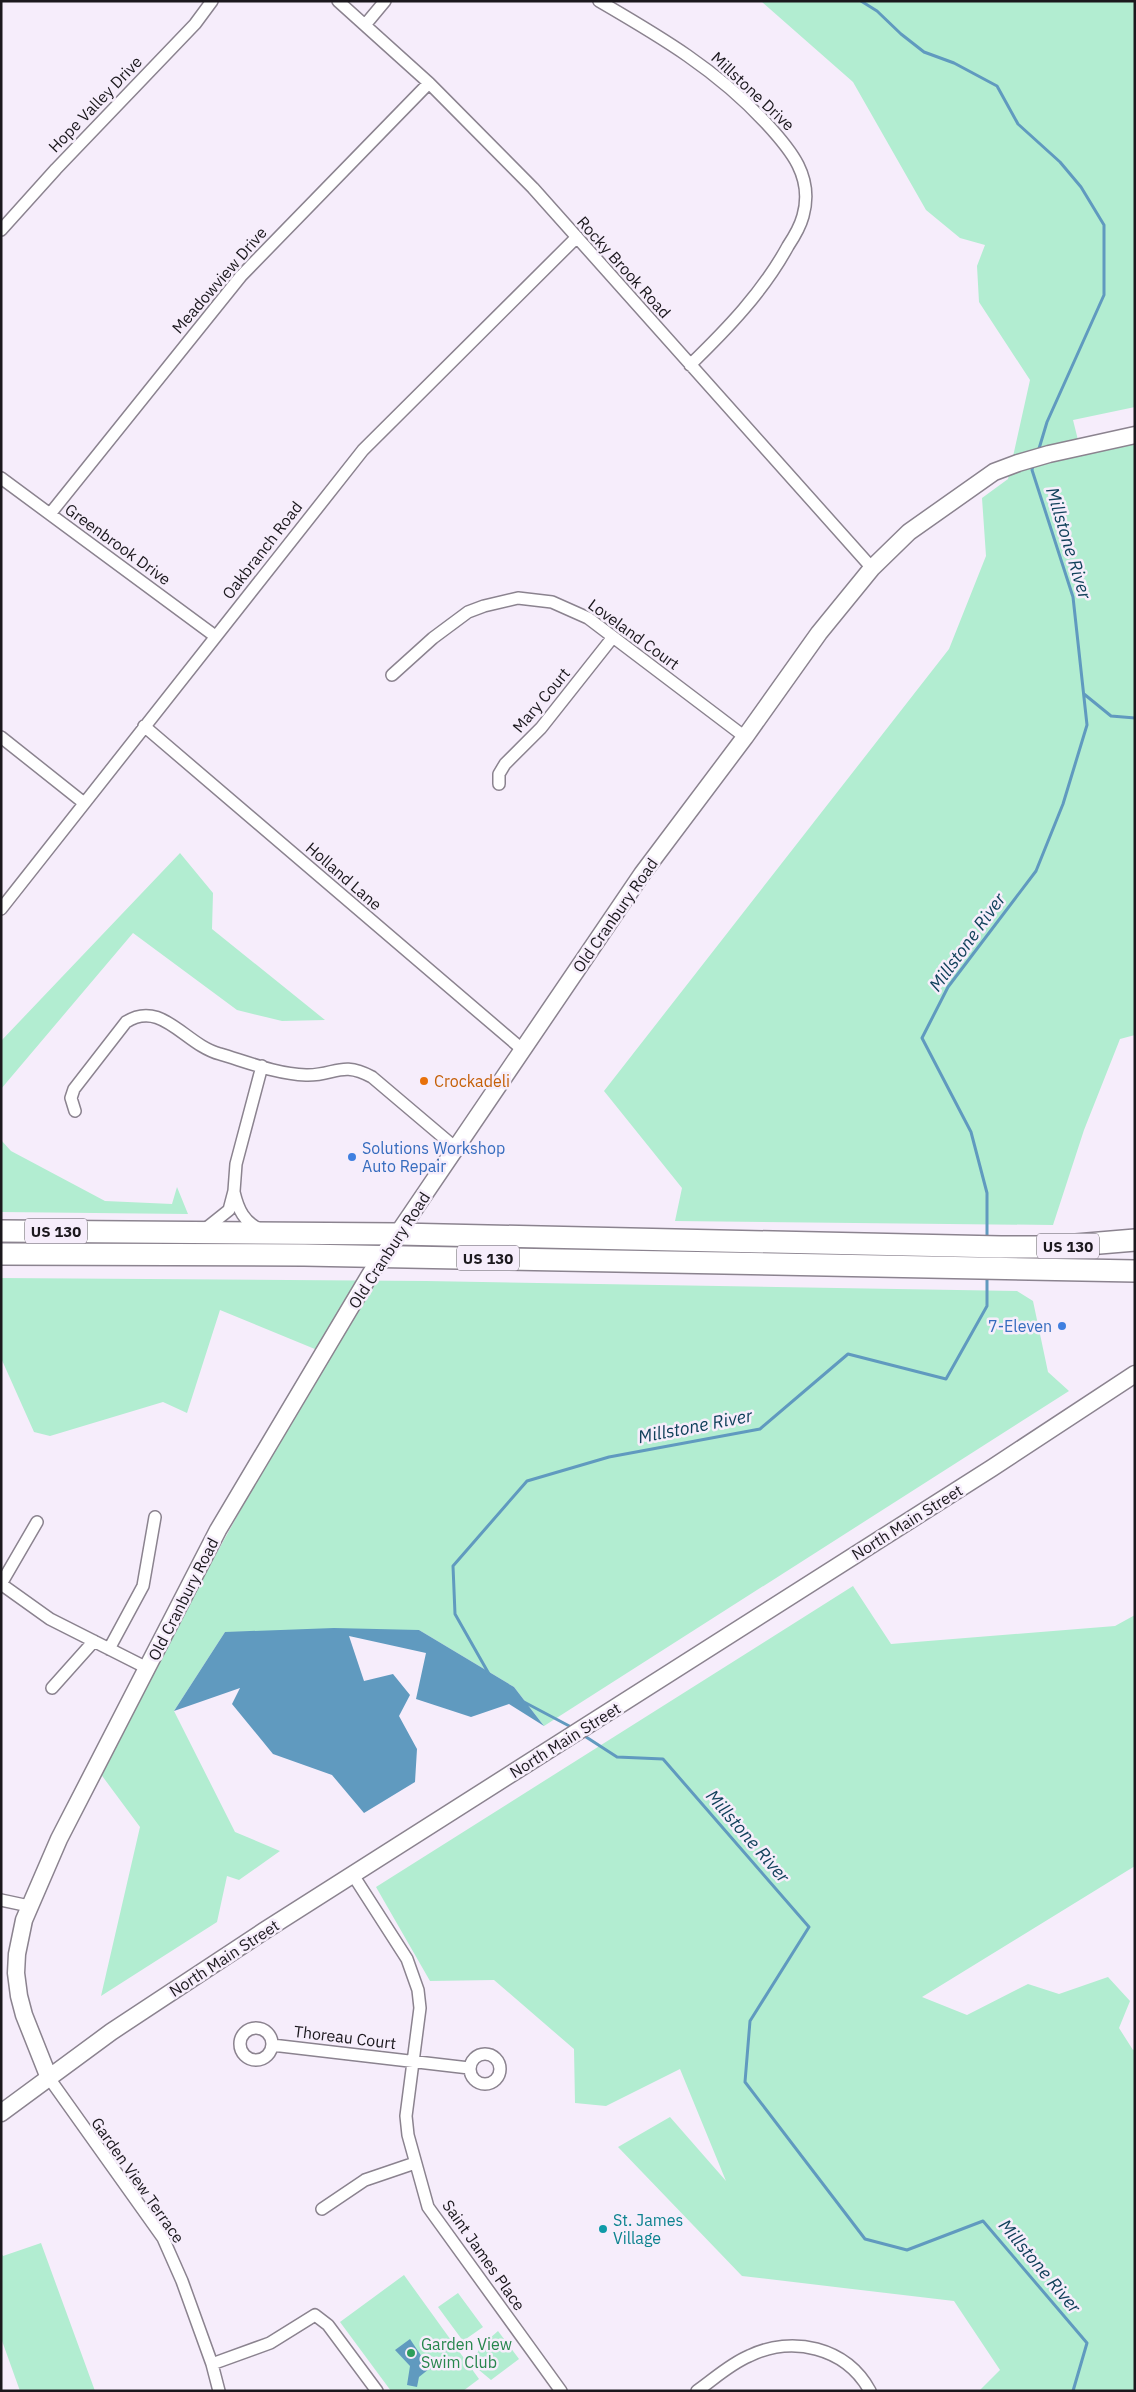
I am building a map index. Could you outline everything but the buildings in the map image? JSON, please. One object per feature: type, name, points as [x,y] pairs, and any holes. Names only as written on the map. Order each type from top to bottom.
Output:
[{"type":"highway","name":"US 130","points":[[1,1230],[399,1234],[1000,1258],[1135,1271]]},
{"type":"highway","name":"US 130","points":[[1000,1258],[1052,1247],[1135,1240]]},
{"type":"highway","name":"US 130","points":[[3,1254],[974,1257]]},
{"type":"street","name":"Hope Valley Drive","points":[[1,230],[56,168],[195,24],[212,1]]},
{"type":"street","name":"Rocky Brook Road","points":[[338,1],[429,83],[490,143],[577,237],[872,568]]},
{"type":"street","points":[[365,25],[385,1]]},
{"type":"street","name":"Millstone Drive","points":[[599,1],[674,45],[725,83],[751,107],[790,149],[802,172],[806,200],[803,216],[783,256],[745,308],[690,365]]},
{"type":"street","name":"Meadowview Drive","points":[[50,514],[241,276],[429,83]]},
{"type":"street","name":"Oakbranch Road","points":[[1,909],[363,450],[577,237]]},
{"type":"street","name":"Old Cranbury Road","points":[[48,2078],[24,2015],[16,1973],[19,1940],[29,1906],[59,1839],[218,1530],[382,1256],[457,1149],[642,874],[745,737],[819,633],[872,568],[890,549],[932,515],[994,472],[1049,454],[1135,434]]},
{"type":"street","name":"Greenbrook Drive","points":[[1,478],[215,636]]},
{"type":"street","name":"Loveland Court","points":[[392,675],[433,638],[468,612],[518,598],[552,602],[588,618],[745,737]]},
{"type":"street","name":"Mary Court","points":[[499,784],[499,774],[505,764],[541,728],[612,637]]},
{"type":"street","name":"Holland Lane","points":[[144,726],[523,1050]]},
{"type":"street","points":[[1,737],[84,803]]},
{"type":"street","points":[[75,1111],[72,1098],[74,1089],[126,1022],[142,1015],[159,1017],[206,1050],[262,1066],[306,1075],[339,1068],[361,1071],[372,1077],[457,1149]]},
{"type":"street","points":[[200,1232],[223,1217],[229,1210],[234,1191],[236,1164],[262,1066]]},
{"type":"street","points":[[234,1191],[238,1208],[243,1216],[256,1227],[270,1233]]},
{"type":"street","name":"North Main Street","points":[[1,2113],[111,2032],[353,1875],[992,1468],[1135,1374]]},
{"type":"street","points":[[109,1649],[143,1586],[155,1517]]},
{"type":"street","points":[[37,1522],[1,1584],[50,1619],[147,1668]]},
{"type":"street","points":[[52,1688],[94,1641]]},
{"type":"street","name":"Saint James Place","points":[[353,1875],[407,1959],[414,1975],[420,2008],[406,2116],[408,2135],[428,2206],[434,2217],[561,2391]]},
{"type":"street","points":[[1,1900],[29,1906]]},
{"type":"street","name":"Thoreau Court","points":[[272,2045],[469,2068]]},
{"type":"street","name":"Garden View Terrace","points":[[48,2078],[163,2238],[182,2280],[212,2364],[218,2391]]},
{"type":"street","points":[[322,2209],[366,2180],[415,2163]]},
{"type":"street","points":[[212,2364],[270,2343],[315,2314],[328,2325],[376,2391]]},
{"type":"street","points":[[697,2391],[747,2356],[763,2350],[792,2345],[812,2348],[838,2357],[860,2376],[870,2391]]},
{"type":"green space","points":[[761,1],[1135,1],[1135,407],[1073,420],[1082,456],[1135,438],[1135,1035],[1120,1039],[1084,1130],[1053,1225],[675,1221],[682,1188],[604,1091],[949,649],[986,556],[982,498],[1008,479],[1030,380],[979,302],[977,266],[985,245],[960,238],[926,210],[853,82]]},
{"type":"green space","points":[[180,853],[213,893],[212,929],[325,1020],[282,1021],[237,1010],[133,933],[1,1089],[1,1041]]},
{"type":"green space","points":[[1,1140],[11,1151],[105,1201],[172,1204],[177,1187],[188,1214],[1,1212]]},
{"type":"green space","points":[[1,1278],[426,1281],[1017,1291],[1033,1301],[1048,1372],[1069,1391],[544,1726],[514,1687],[419,1630],[225,1632],[174,1711],[235,1832],[280,1851],[239,1880],[227,1876],[217,1922],[101,1996],[140,1827],[97,1769],[327,1354],[220,1310],[187,1413],[163,1402],[50,1436],[34,1432],[1,1358]]},
{"type":"green space","points":[[853,1586],[891,1644],[1115,1626],[1135,1615],[1135,1866],[922,1997],[967,2015],[1028,1984],[1059,1994],[1108,1977],[1130,2001],[1119,2028],[1133,2050],[1135,2049],[1135,2391],[979,2391],[1000,2370],[954,2301],[742,2276],[618,2147],[670,2117],[726,2181],[680,2069],[606,2106],[575,2103],[574,2049],[494,1980],[430,1981],[376,1887]]},
{"type":"green space","points":[[41,2243],[95,2391],[20,2391],[1,2338],[1,2253],[3,2256]]},
{"type":"green space","name":"Garden View Swim Club","points":[[404,2275],[479,2379],[463,2391],[391,2391],[340,2322]]},
{"type":"green space","points":[[458,2293],[483,2327],[463,2341],[438,2307]]},
{"type":"green space","points":[[498,2331],[519,2359],[491,2380],[479,2370],[480,2366],[474,2359],[481,2346]]},
{"type":"water","points":[[334,1628],[419,1630],[514,1687],[544,1726],[509,1704],[471,1717],[416,1699],[426,1653],[349,1636],[364,1681],[393,1674],[410,1695],[399,1716],[417,1749],[415,1782],[364,1813],[332,1775],[273,1754],[232,1704],[240,1688],[174,1711],[225,1632]]},
{"type":"water","points":[[410,2339],[422,2357],[441,2361],[439,2370],[429,2369],[419,2377],[417,2387],[407,2385],[410,2366],[395,2350]]},
{"type":"waterway","name":"Millstone River","points":[[861,1],[877,11],[901,34],[924,52],[954,63],[997,86],[1018,124],[1060,162],[1081,187],[1104,225],[1104,295],[1047,422],[1038,452]]},
{"type":"waterway","name":"Millstone River","points":[[987,1240],[987,1193],[971,1132],[922,1038],[948,987],[1036,871],[1063,804],[1087,725],[1073,597],[1032,470],[1033,465]]},
{"type":"waterway","points":[[1084,694],[1111,716],[1135,718]]},
{"type":"waterway","name":"Millstone River","points":[[489,1674],[455,1614],[453,1566],[527,1481],[609,1457],[760,1429],[848,1354],[946,1379],[987,1306],[987,1276]]},
{"type":"waterway","name":"Millstone River","points":[[524,1702],[573,1728]]},
{"type":"waterway","name":"Millstone River","points":[[583,1735],[617,1757],[663,1759],[809,1927],[750,2021],[745,2082],[865,2239],[907,2250],[983,2221],[1087,2343],[1073,2391]]},
{"type":"place","name":"Crockadeli","points":[[424,1081]]},
{"type":"place","name":"Solutions Workshop Auto Repair","points":[[352,1157]]},
{"type":"place","name":"7-Eleven","points":[[1062,1326]]},
{"type":"place","name":"St. James Village","points":[[603,2229]]},
{"type":"place","name":"Garden View Swim Club","points":[[411,2353]]}]
